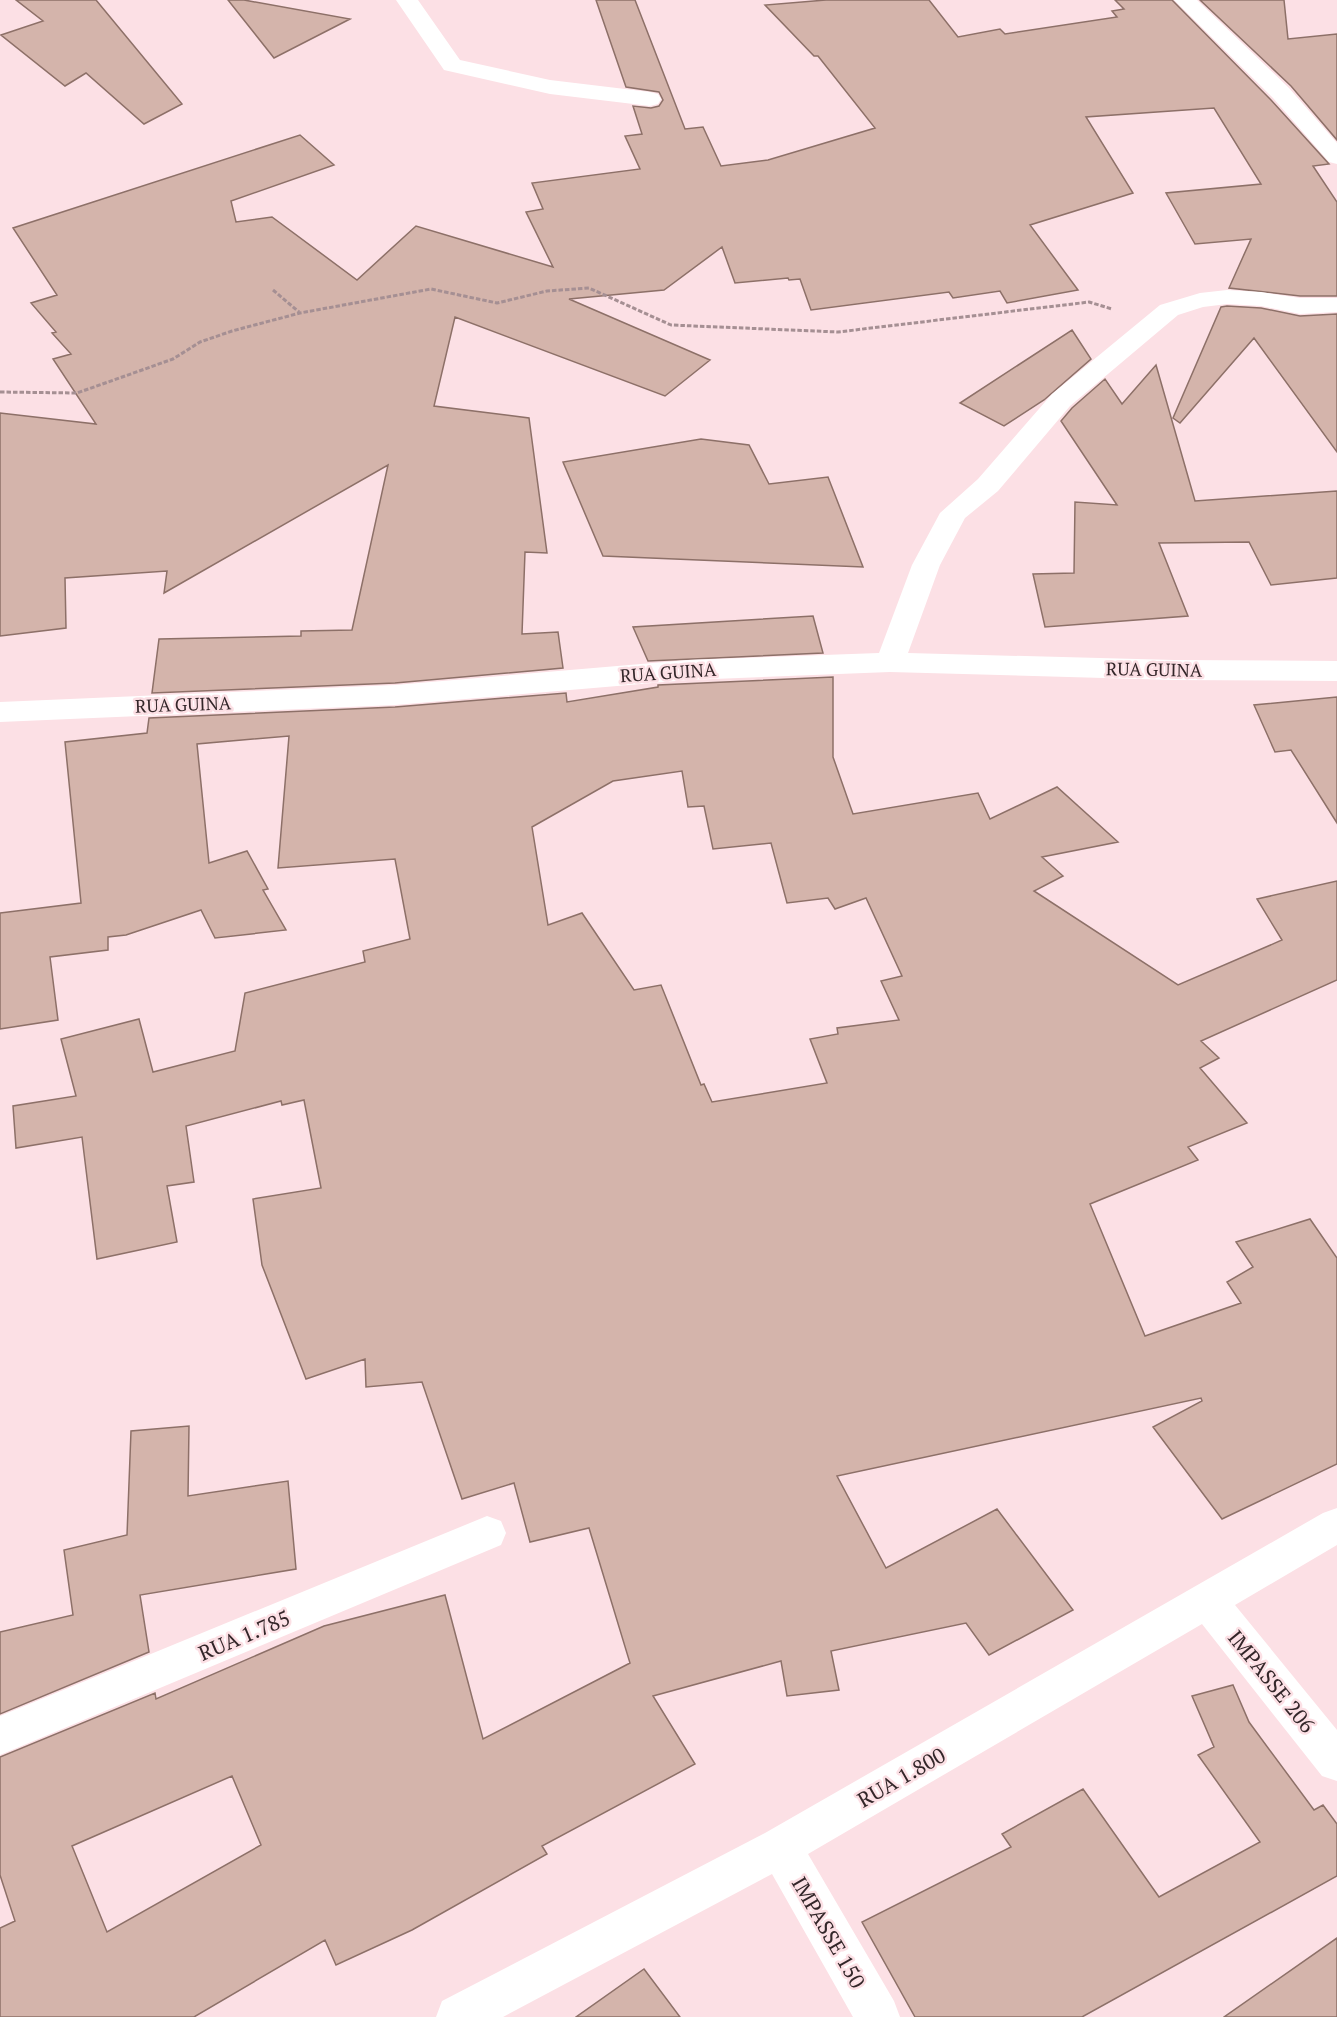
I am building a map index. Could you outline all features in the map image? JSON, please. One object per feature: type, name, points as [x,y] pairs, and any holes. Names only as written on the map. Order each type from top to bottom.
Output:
[{"type":"street","points":[[407,0],[452,65],[550,87],[650,99]]},
{"type":"street","points":[[1185,0],[1281,93],[1337,157]]},
{"type":"street","points":[[890,662],[926,565],[954,513],[988,485],[1061,400],[1169,310],[1200,300],[1227,297],[1262,299],[1300,306],[1337,305]]},
{"type":"street","name":"RUA GUINA","points":[[0,712],[395,695],[688,670],[890,662],[1174,670],[1337,671]]},
{"type":"street","name":"RUA 1.800","points":[[458,2017],[780,1847],[1337,1525]]},
{"type":"street","name":"RUA 1.785","points":[[0,1736],[488,1533]]},
{"type":"street","name":"IMPASSE 206","points":[[1207,1600],[1337,1762]]},
{"type":"street","name":"IMPASSE 150","points":[[780,1847],[878,2017]]},
{"type":"path","points":[[0,392],[77,393],[173,359],[200,342],[300,313],[431,289],[497,303],[547,291],[589,288],[671,325],[838,332],[1089,302],[1156,321]]},
{"type":"path","points":[[273,290],[300,313]]},
{"type":"building","points":[[16,0],[96,0],[182,104],[144,124],[86,73],[65,86],[1,35],[43,21]]},
{"type":"building","points":[[228,0],[244,0],[350,19],[274,58]]},
{"type":"building","points":[[596,0],[635,0],[685,129],[703,127],[721,166],[768,160],[875,128],[818,56],[814,56],[765,5],[826,0],[929,0],[958,37],[1000,29],[1005,34],[1117,17],[1112,11],[1124,9],[1115,0],[1172,0],[1271,100],[1329,164],[1313,166],[1337,202],[1337,296],[1300,296],[1229,288],[1251,239],[1195,244],[1166,193],[1261,184],[1214,108],[1086,117],[1133,193],[1030,225],[1078,290],[1007,303],[1000,291],[953,298],[949,292],[811,310],[800,279],[735,283],[722,247],[664,290],[569,299],[710,360],[665,396],[455,317],[434,406],[529,418],[547,553],[525,552],[522,634],[558,632],[563,668],[395,683],[152,693],[159,639],[301,636],[301,631],[352,630],[388,465],[164,593],[167,571],[65,578],[66,628],[0,636],[0,413],[96,424],[53,359],[71,354],[52,333],[56,332],[31,303],[57,295],[13,228],[300,135],[334,165],[231,201],[236,222],[272,217],[357,280],[416,226],[553,267],[526,212],[543,209],[532,183],[640,169],[625,136],[642,134],[633,106],[651,108],[659,106],[663,100],[659,92],[626,87]]},
{"type":"building","points":[[1200,0],[1284,0],[1288,39],[1337,34],[1337,140],[1291,86]]},
{"type":"building","points":[[1221,307],[1261,308],[1300,316],[1337,314],[1337,452],[1254,338],[1180,423],[1173,418]]},
{"type":"building","points":[[1072,330],[1091,359],[1044,400],[1004,426],[960,403]]},
{"type":"building","points":[[1156,365],[1195,501],[1337,491],[1337,578],[1271,585],[1249,542],[1159,543],[1188,616],[1045,627],[1033,574],[1074,573],[1075,502],[1117,505],[1061,421],[1072,408],[1105,379],[1122,404]]},
{"type":"building","points":[[701,439],[749,445],[769,484],[828,477],[863,567],[603,556],[563,462]]},
{"type":"building","points":[[813,616],[823,653],[648,661],[633,627]]},
{"type":"building","points":[[833,677],[833,757],[853,814],[978,793],[990,819],[1057,787],[1118,842],[1042,857],[1063,876],[1034,891],[1178,985],[1282,940],[1257,899],[1337,881],[1337,980],[1201,1041],[1219,1058],[1200,1068],[1247,1123],[1188,1147],[1198,1160],[1090,1204],[1145,1336],[1241,1303],[1227,1282],[1253,1267],[1236,1242],[1310,1219],[1337,1258],[1337,1464],[1222,1519],[1153,1427],[1202,1401],[1201,1398],[837,1476],[886,1568],[997,1509],[1073,1610],[989,1655],[966,1623],[831,1651],[839,1690],[787,1696],[781,1661],[653,1696],[695,1764],[542,1846],[547,1854],[412,1930],[336,1965],[325,1940],[194,2017],[0,2017],[0,1928],[15,1921],[0,1875],[0,1757],[155,1693],[156,1699],[324,1626],[445,1595],[483,1739],[630,1663],[589,1528],[530,1542],[514,1483],[462,1499],[422,1382],[366,1387],[365,1359],[306,1379],[262,1265],[253,1199],[321,1188],[304,1100],[282,1105],[281,1101],[186,1126],[194,1182],[167,1186],[177,1242],[97,1259],[82,1137],[16,1148],[13,1106],[76,1096],[61,1039],[139,1019],[153,1072],[235,1051],[245,993],[365,962],[363,951],[410,939],[395,859],[278,868],[289,736],[197,744],[209,863],[247,851],[268,889],[263,890],[286,930],[215,938],[201,910],[126,935],[108,937],[108,950],[50,957],[58,1020],[0,1029],[0,913],[81,903],[65,742],[147,733],[149,718],[395,707],[566,693],[567,702],[658,687],[658,685]],"holes":[[[682,771],[688,807],[704,806],[713,849],[771,843],[787,903],[828,898],[835,909],[866,898],[902,976],[881,981],[899,1020],[837,1028],[838,1034],[810,1039],[827,1083],[712,1102],[704,1084],[701,1085],[661,985],[634,990],[582,913],[548,925],[532,827],[613,781]],[[232,1776],[261,1845],[107,1932],[72,1846]]]},
{"type":"building","points":[[1337,697],[1337,823],[1291,750],[1275,752],[1254,705]]},
{"type":"building","points":[[189,1426],[188,1496],[288,1481],[296,1569],[140,1595],[149,1652],[0,1714],[0,1632],[73,1615],[64,1550],[127,1535],[131,1431]]},
{"type":"building","points":[[1233,1685],[1249,1722],[1314,1810],[1323,1805],[1337,1824],[1337,1876],[1082,2017],[915,2017],[862,1922],[1011,1847],[1002,1834],[1083,1789],[1159,1897],[1260,1842],[1198,1755],[1214,1747],[1192,1696]]},
{"type":"building","points":[[1337,1938],[1337,2017],[1224,2017]]},
{"type":"building","points":[[644,1969],[680,2017],[576,2017]]}]
